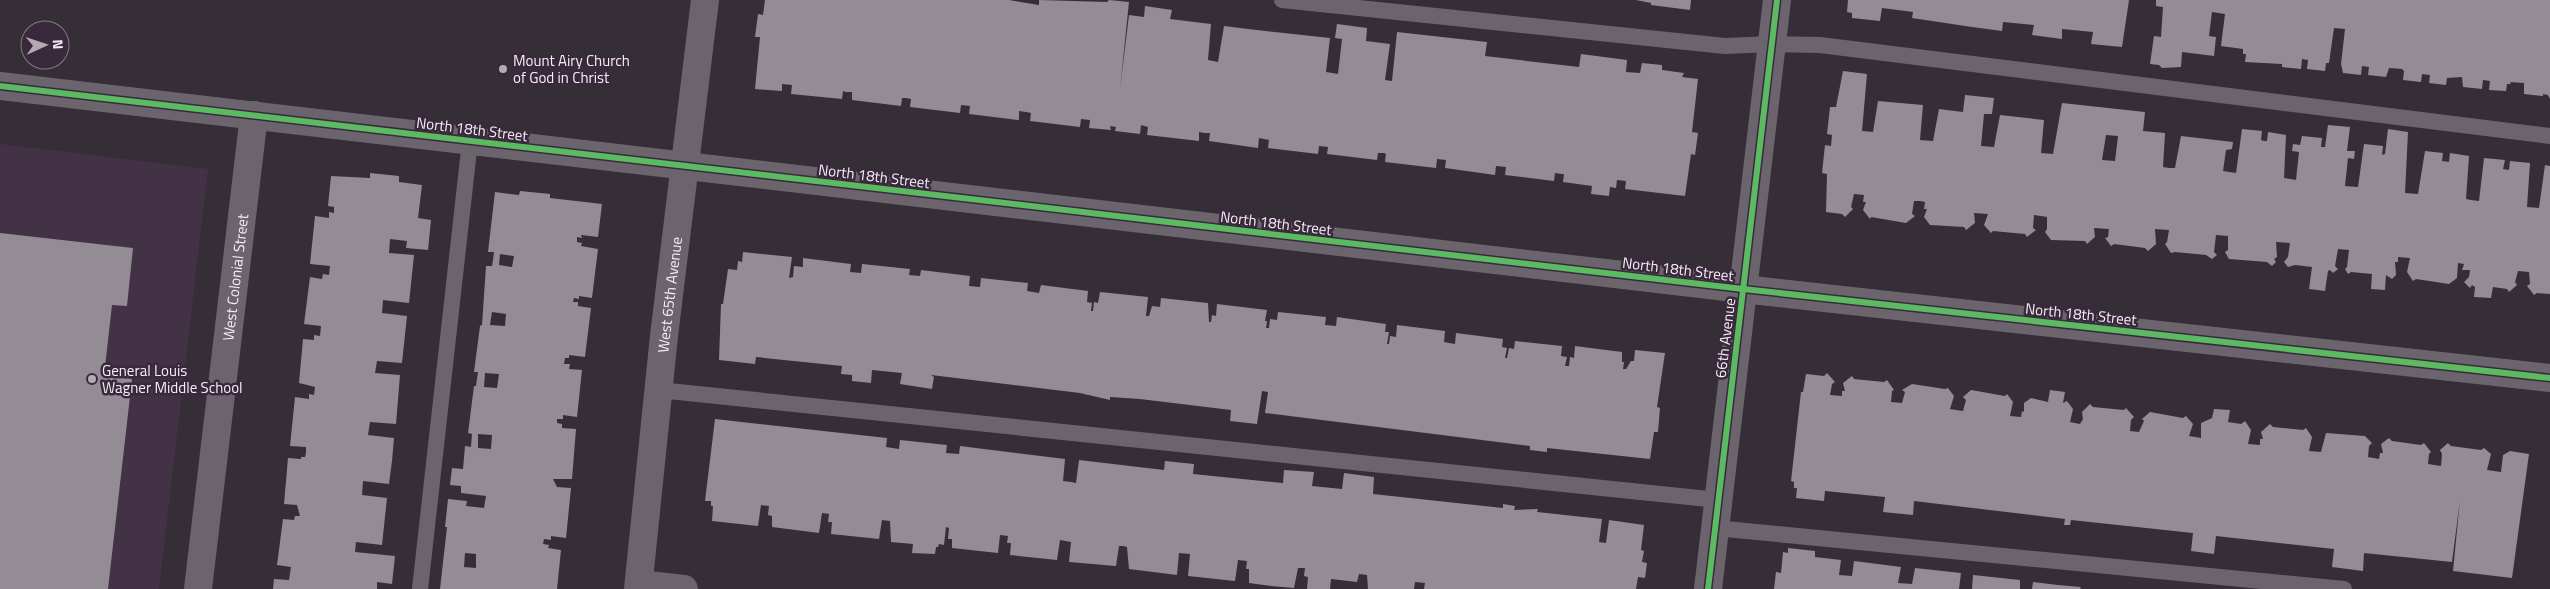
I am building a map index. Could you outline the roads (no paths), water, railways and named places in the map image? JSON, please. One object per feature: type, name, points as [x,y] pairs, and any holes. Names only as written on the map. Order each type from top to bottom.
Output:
[{"type":"street","name":"West 65th Avenue","points":[[639,586],[659,390],[705,0]]},
{"type":"street","name":"66th Avenue","points":[[1708,589],[1777,0]]},
{"type":"street","name":"North 18th Street","points":[[0,86],[1743,289],[2550,378]]},
{"type":"street","name":"West Colonial Street","points":[[198,589],[254,115]]},
{"type":"street","points":[[639,586],[684,589]]},
{"type":"lane","points":[[1282,0],[1726,46],[1772,44],[1820,45],[2550,136]]},
{"type":"lane","points":[[420,589],[470,141]]},
{"type":"lane","points":[[659,390],[1718,500]]},
{"type":"lane","points":[[1715,528],[2344,589]]},
{"type":"place","name":"Mount Airy Church of God in Christ","points":[[503,69]]},
{"type":"place","name":"General Louis Wagner Middle School","points":[[92,379]]}]
